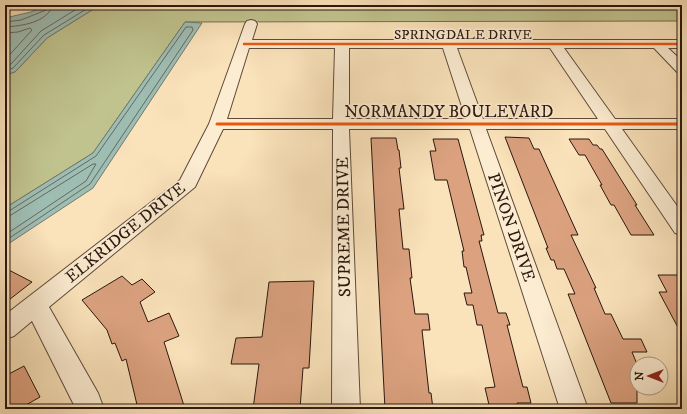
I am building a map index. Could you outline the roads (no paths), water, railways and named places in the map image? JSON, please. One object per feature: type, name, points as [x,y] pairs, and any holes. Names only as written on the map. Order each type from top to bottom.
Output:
[{"type":"street","name":"ELKRIDGE DRIVE","points":[[5,329],[188,183],[217,124],[251,24]]},
{"type":"street","name":"SPRINGDALE DRIVE","points":[[244,44],[682,44]]},
{"type":"street","name":"SUPREME DRIVE","points":[[342,44],[341,124],[346,409]]},
{"type":"street","points":[[657,44],[682,69]]},
{"type":"street","name":"PINON DRIVE","points":[[449,45],[574,409]]},
{"type":"street","points":[[555,45],[682,228]]},
{"type":"street","name":"NORMANDY BOULEVARD","points":[[217,124],[682,124]]},
{"type":"street","points":[[36,305],[88,402],[90,409]]},
{"type":"water","points":[[48,5],[100,5],[47,38],[15,72],[5,75],[5,18],[31,12]]},
{"type":"water","points":[[185,22],[202,23],[93,188],[5,246],[5,208],[93,153]]}]
